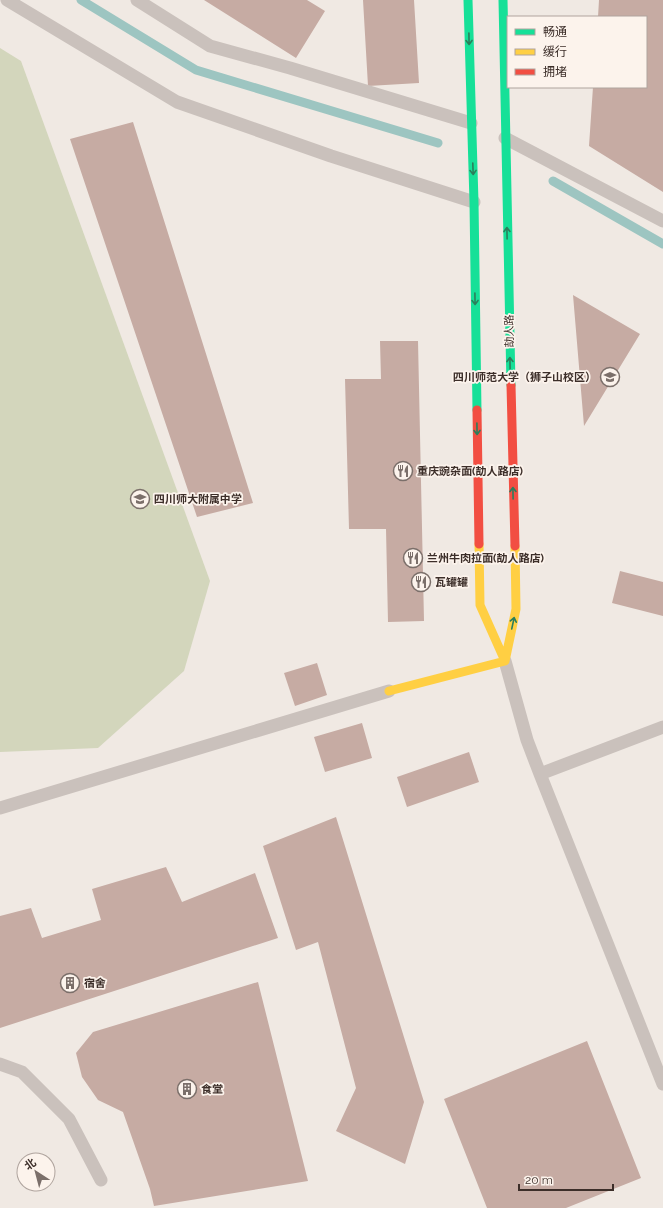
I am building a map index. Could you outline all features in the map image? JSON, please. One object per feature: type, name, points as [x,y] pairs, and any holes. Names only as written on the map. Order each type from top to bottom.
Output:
[{"type":"street","points":[[390,691],[505,661],[480,605],[474,202],[468,0]]},
{"type":"street","name":"劼人路","points":[[503,0],[516,610],[505,661]]},
{"type":"lane","points":[[7,0],[177,102],[331,156],[474,202]]},
{"type":"lane","points":[[137,0],[210,46],[290,68],[471,123]]},
{"type":"lane","points":[[505,138],[663,221]]},
{"type":"lane","points":[[505,661],[527,740],[663,1084]]},
{"type":"lane","points":[[0,808],[390,691]]},
{"type":"lane","points":[[540,774],[663,728]]},
{"type":"lane","points":[[0,1064],[22,1072],[69,1119],[101,1180]]},
{"type":"green space","points":[[0,48],[21,61],[210,581],[184,671],[98,748],[0,752]]},
{"type":"building","points":[[204,0],[307,0],[325,11],[296,58]]},
{"type":"building","points":[[363,0],[414,0],[419,83],[368,86]]},
{"type":"building","points":[[599,0],[663,0],[663,192],[589,146],[593,88],[647,88],[647,16],[598,16]]},
{"type":"building","points":[[133,122],[253,503],[197,517],[70,139]]},
{"type":"building","points":[[573,295],[640,334],[584,426]]},
{"type":"building","points":[[380,341],[418,341],[424,621],[388,622],[386,529],[349,529],[345,379],[381,379]]},
{"type":"building","points":[[620,571],[663,582],[663,616],[612,603]]},
{"type":"building","points":[[317,663],[327,695],[295,706],[284,673]]},
{"type":"building","points":[[362,723],[372,758],[325,772],[314,737]]},
{"type":"building","points":[[469,752],[479,782],[407,807],[397,777]]},
{"type":"building","points":[[336,817],[424,1102],[405,1164],[336,1131],[356,1088],[318,942],[296,950],[263,846]]},
{"type":"building","name":"宿舍","points":[[166,867],[182,902],[255,873],[278,938],[0,1028],[0,916],[31,908],[42,938],[101,920],[92,889]]},
{"type":"building","name":"食堂","points":[[258,982],[308,1181],[154,1206],[150,1189],[123,1112],[98,1100],[82,1077],[76,1053],[93,1032]]},
{"type":"building","points":[[587,1041],[641,1178],[566,1208],[487,1208],[444,1099]]},
{"type":"waterway","points":[[81,0],[196,70],[438,143]]},
{"type":"waterway","points":[[553,181],[663,244]]},
{"type":"traffic: fast","points":[[468,0],[474,202],[477,410]]},
{"type":"traffic: fast","points":[[503,0],[511,385]]},
{"type":"traffic: slow","points":[[479,544],[480,605],[505,661]]},
{"type":"traffic: slow","points":[[505,661],[516,609],[515,546]]},
{"type":"traffic: slow","points":[[389,691],[505,661]]},
{"type":"traffic: jam","points":[[511,385],[515,546]]},
{"type":"traffic: jam","points":[[477,410],[479,544]]},
{"type":"place","name":"四川师范大学（狮子山校区）","points":[[610,377]]},
{"type":"place","name":"重庆豌杂面(劼人路店)","points":[[403,471]]},
{"type":"place","name":"四川师大附属中学","points":[[140,499]]},
{"type":"place","name":"兰州牛肉拉面(劼人路店)","points":[[413,558]]},
{"type":"place","name":"瓦罐罐","points":[[421,582]]},
{"type":"place","name":"宿舍","points":[[70,983]]},
{"type":"place","name":"食堂","points":[[187,1089]]}]
